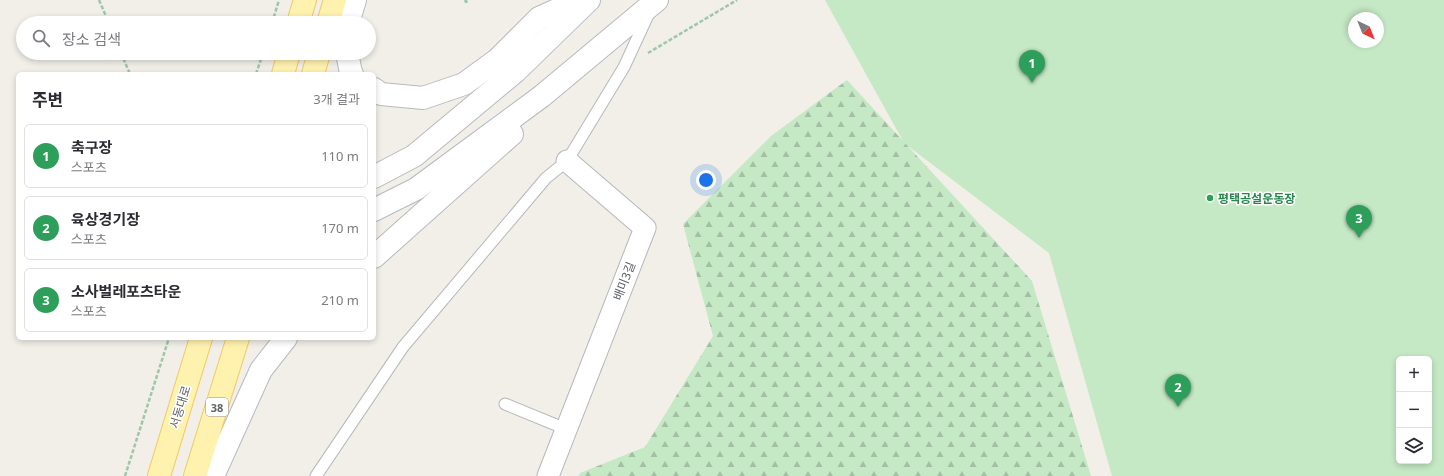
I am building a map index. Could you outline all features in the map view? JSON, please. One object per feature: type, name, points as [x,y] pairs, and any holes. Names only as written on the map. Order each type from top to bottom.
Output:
[{"type":"main road","points":[[300,16],[305,0]]},
{"type":"main road","points":[[330,16],[335,0]]},
{"type":"main road","points":[[350,16],[355,0]]},
{"type":"main road","points":[[376,90],[381,94],[423,98],[464,84],[497,60],[539,18],[579,0]]},
{"type":"main road","points":[[376,176],[414,156],[516,71],[589,0]]},
{"type":"main road","points":[[376,209],[416,189],[542,96],[656,1]]},
{"type":"main road","points":[[284,72],[287,60]]},
{"type":"main road","points":[[314,72],[317,60]]},
{"type":"main road","points":[[348,60],[351,72]]},
{"type":"main road","points":[[376,255],[511,135],[542,96]]},
{"type":"main road","name":"서동대로","points":[[159,476],[200,340]]},
{"type":"main road","name":"38","points":[[196,476],[237,340]]},
{"type":"main road","points":[[213,476],[261,370],[284,340]]},
{"type":"street","name":"배미3길","points":[[548,476],[645,228],[567,161]]},
{"type":"lane","points":[[316,476],[403,347],[546,178],[567,161],[624,67],[656,1]]},
{"type":"lane","points":[[505,404],[566,429]]},
{"type":"path","points":[[99,0],[105,16]]},
{"type":"path","points":[[274,16],[278,0]]},
{"type":"path","points":[[465,0],[466,2],[469,0]]},
{"type":"path","points":[[624,67],[738,0]]},
{"type":"path","points":[[124,60],[129,72]]},
{"type":"path","points":[[257,72],[261,60]]},
{"type":"path","points":[[125,476],[168,340]]},
{"type":"green space","name":"평택공설운동장","points":[[825,0],[1444,0],[1444,476],[1112,476],[1049,253],[904,143]]},
{"type":"green space","points":[[847,80],[1032,281],[1091,476],[579,476],[580,473],[645,447],[713,336],[683,224],[771,136]]},
{"type":"place","name":"축구장","points":[[1032,83]]},
{"type":"place","name":"평택공설운동장","points":[[1210,198]]},
{"type":"place","name":"소사벌레포츠타운","points":[[1359,238]]},
{"type":"place","name":"육상경기장","points":[[1178,407]]}]
